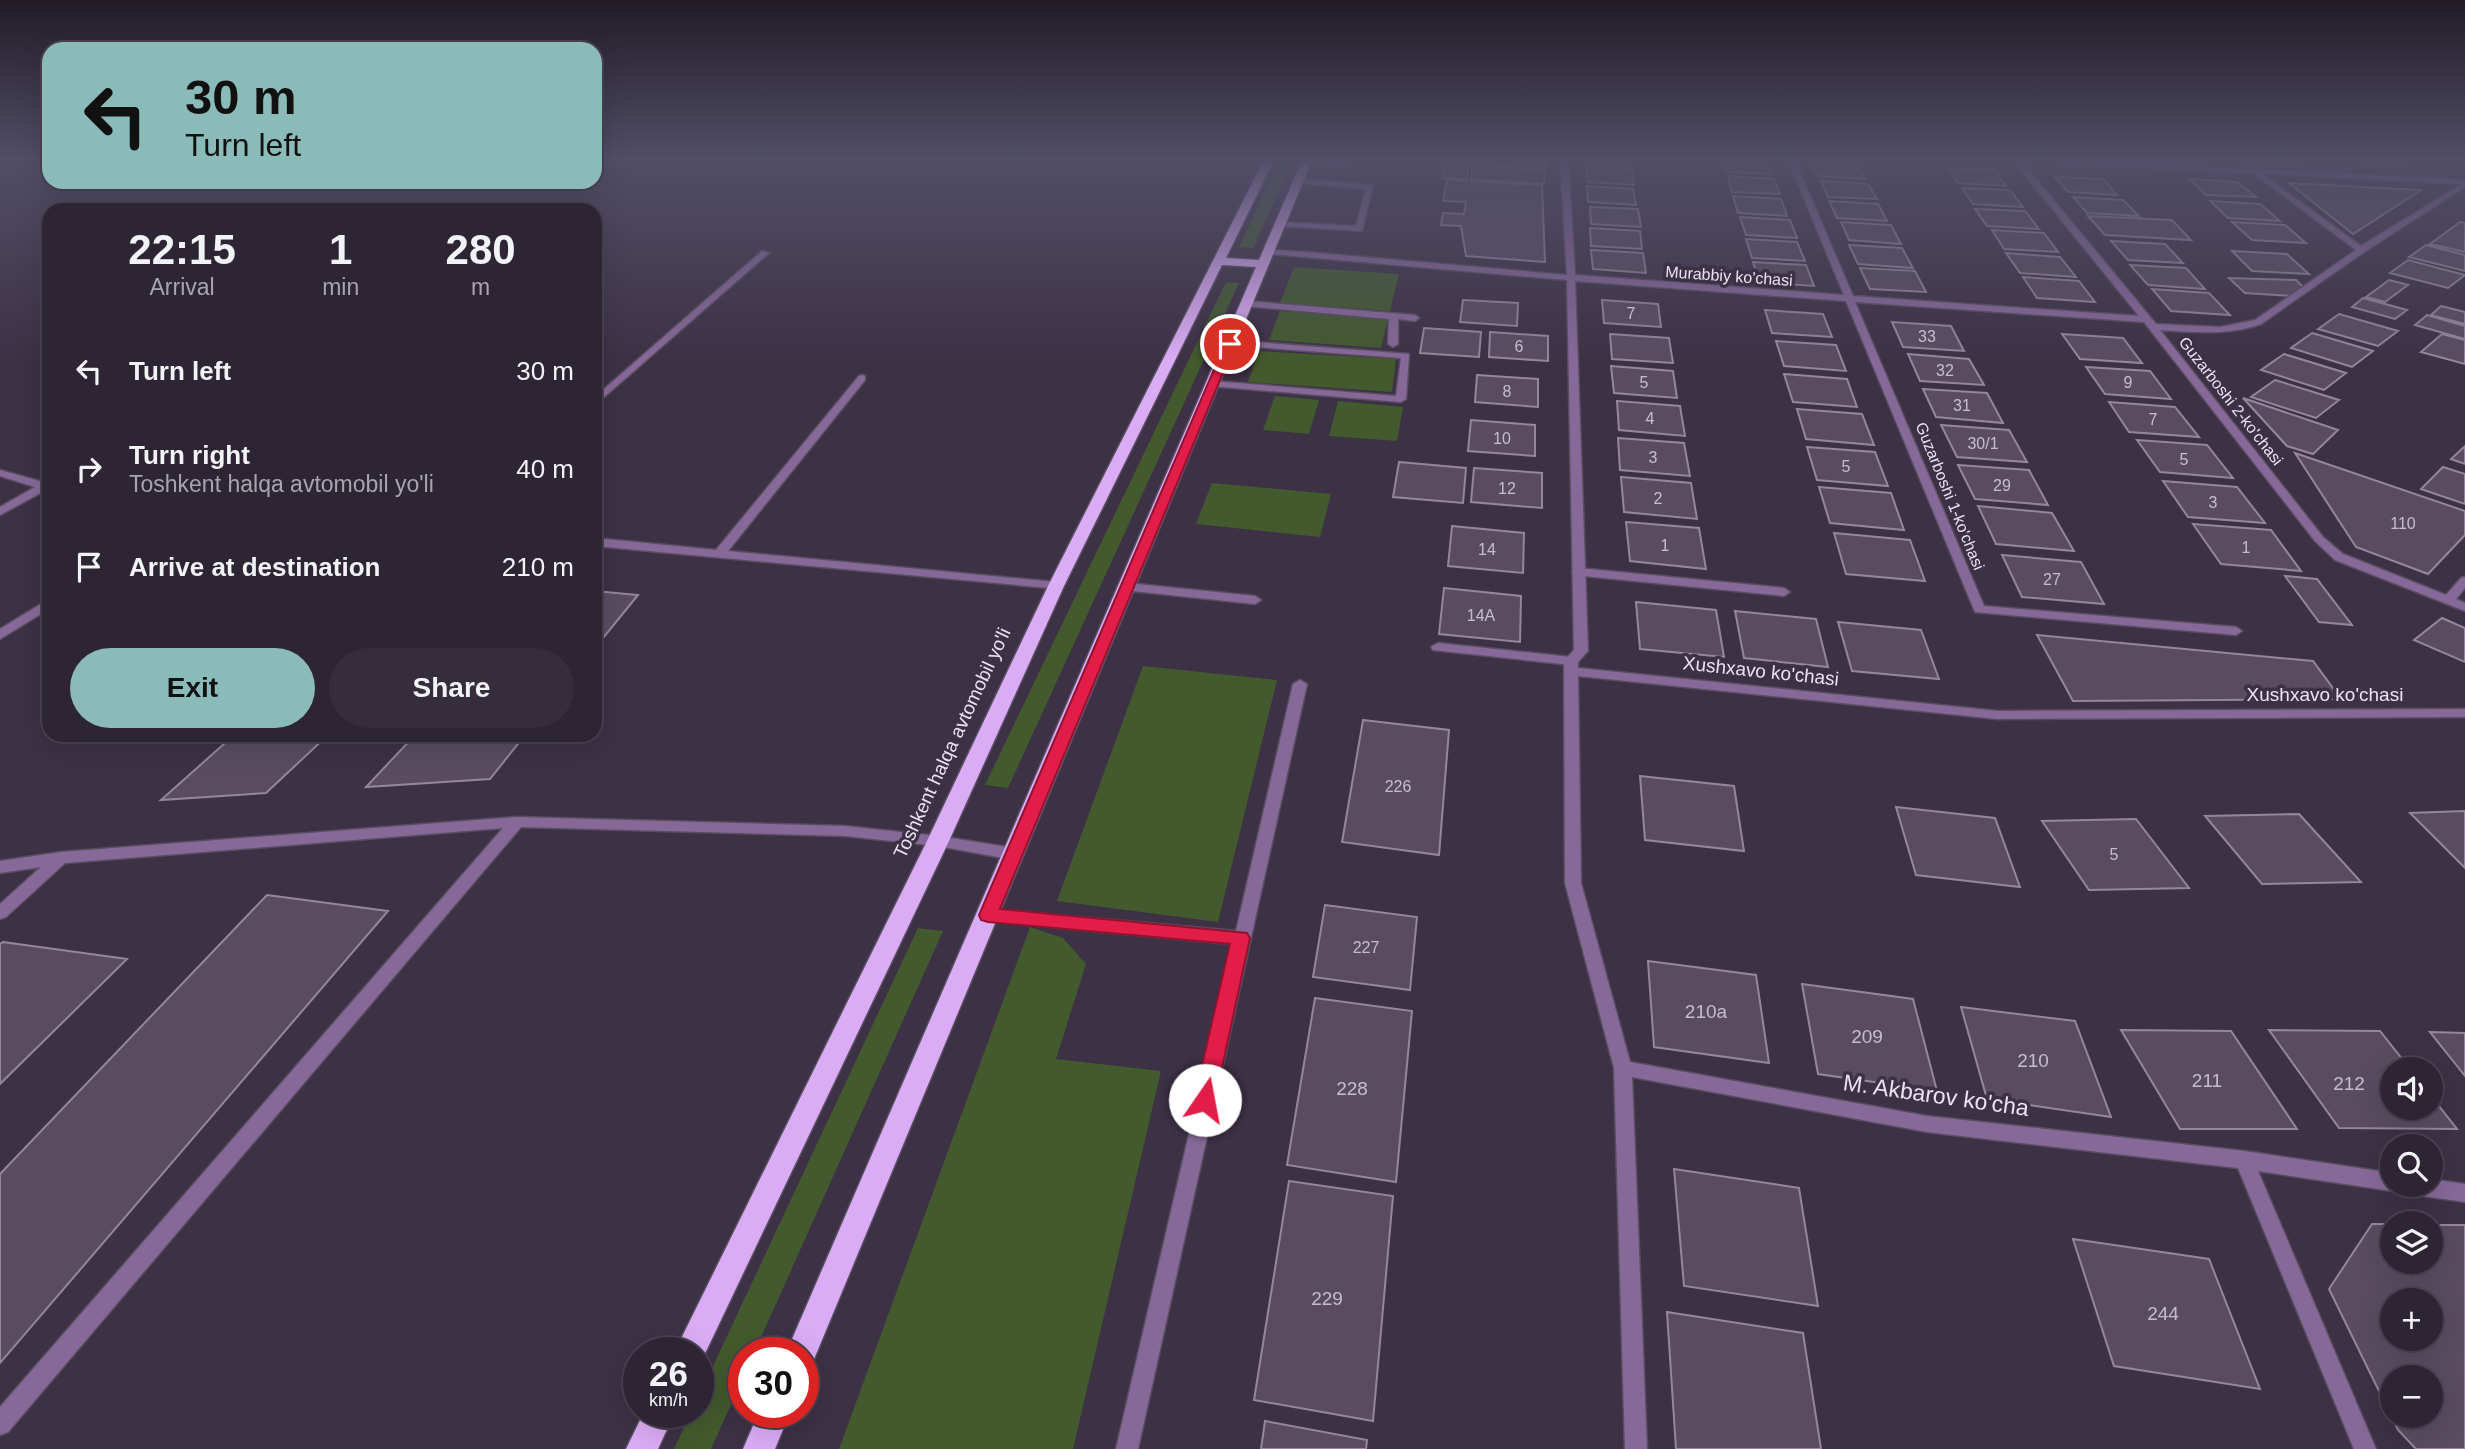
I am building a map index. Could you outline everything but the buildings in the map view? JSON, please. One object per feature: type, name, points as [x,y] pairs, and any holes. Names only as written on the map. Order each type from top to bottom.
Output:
[{"type":"highway","name":"Toshkent halqa avtomobil yo'li","points":[[697,1337],[938,841],[1056,586],[1237,226]]},
{"type":"highway","points":[[808,1337],[1279,226]]},
{"type":"highway","points":[[1220,261],[1266,258]]},
{"type":"highway","points":[[642,1449],[652,1428]]},
{"type":"highway","points":[[759,1449],[768,1428]]},
{"type":"street","points":[[1306,226],[1359,229],[1360,226]]},
{"type":"street","points":[[1568,226],[1581,652],[1571,666],[1573,883],[1623,1068],[1636,1449]]},
{"type":"street","name":"Guzarboshi 1-ko'chasi","points":[[1820,226],[1979,609],[2236,631]]},
{"type":"street","name":"Guzarboshi 2-ko'chasi","points":[[2070,226],[2319,539],[2339,557],[2465,607]]},
{"type":"street","points":[[2327,226],[2361,250]]},
{"type":"street","name":"Murabbiy ko'chasi","points":[[1266,258],[1395,260],[1571,278],[2242,328],[2258,322],[2399,226]]},
{"type":"street","points":[[602,396],[765,253]]},
{"type":"street","points":[[1247,304],[1415,318]]},
{"type":"street","points":[[1393,344],[1394,316]]},
{"type":"street","points":[[1213,384],[1401,399],[1406,356],[1230,344]]},
{"type":"street","points":[[719,554],[862,378]]},
{"type":"street","points":[[0,473],[42,485]]},
{"type":"street","points":[[0,512],[42,489]]},
{"type":"street","points":[[602,543],[1056,586]]},
{"type":"street","points":[[1578,572],[1784,592]]},
{"type":"street","points":[[2448,600],[2465,581]]},
{"type":"street","points":[[1127,587],[1255,600]]},
{"type":"street","points":[[0,635],[42,608]]},
{"type":"street","name":"Xushxavo ko'chasi","points":[[1438,647],[1571,666],[1998,715],[2465,712]]},
{"type":"street","points":[[1127,1449],[1300,684]]},
{"type":"street","points":[[0,1424],[517,822]]},
{"type":"street","points":[[0,867],[61,859],[517,822],[845,831],[938,841],[1014,855]]},
{"type":"street","points":[[0,913],[61,859]]},
{"type":"street","points":[[988,915],[1241,938]]},
{"type":"street","name":"M. Akbarov ko'cha","points":[[1623,1068],[1927,1124],[2244,1160],[2380,1180]]},
{"type":"street","points":[[2244,1160],[2365,1449]]},
{"type":"street","points":[[2443,1190],[2465,1193]]},
{"type":"green space","points":[[1249,226],[1263,226],[1253,248],[1239,247]]},
{"type":"green space","points":[[1294,267],[1399,274],[1390,311],[1280,303]]},
{"type":"green space","points":[[1226,282],[1239,283],[1008,788],[985,785]]},
{"type":"green space","points":[[1280,311],[1388,319],[1381,348],[1269,340]]},
{"type":"green space","points":[[1259,351],[1396,359],[1392,392],[1248,382]]},
{"type":"green space","points":[[1275,396],[1319,400],[1309,434],[1263,430]]},
{"type":"green space","points":[[1338,401],[1403,407],[1397,441],[1329,436]]},
{"type":"green space","points":[[1212,483],[1331,494],[1320,537],[1196,524]]},
{"type":"green space","points":[[1143,666],[1277,680],[1218,922],[1057,901]]},
{"type":"green space","points":[[1030,927],[1063,938],[1086,964],[1056,1059],[1161,1071],[1073,1449],[839,1449]]},
{"type":"green space","points":[[918,928],[943,931],[761,1337],[728,1337],[728,1411],[711,1449],[674,1449],[684,1428],[714,1428],[714,1364]]},
{"type":"route","points":[[1205,1100],[1241,938],[988,915],[1230,344]]}]
